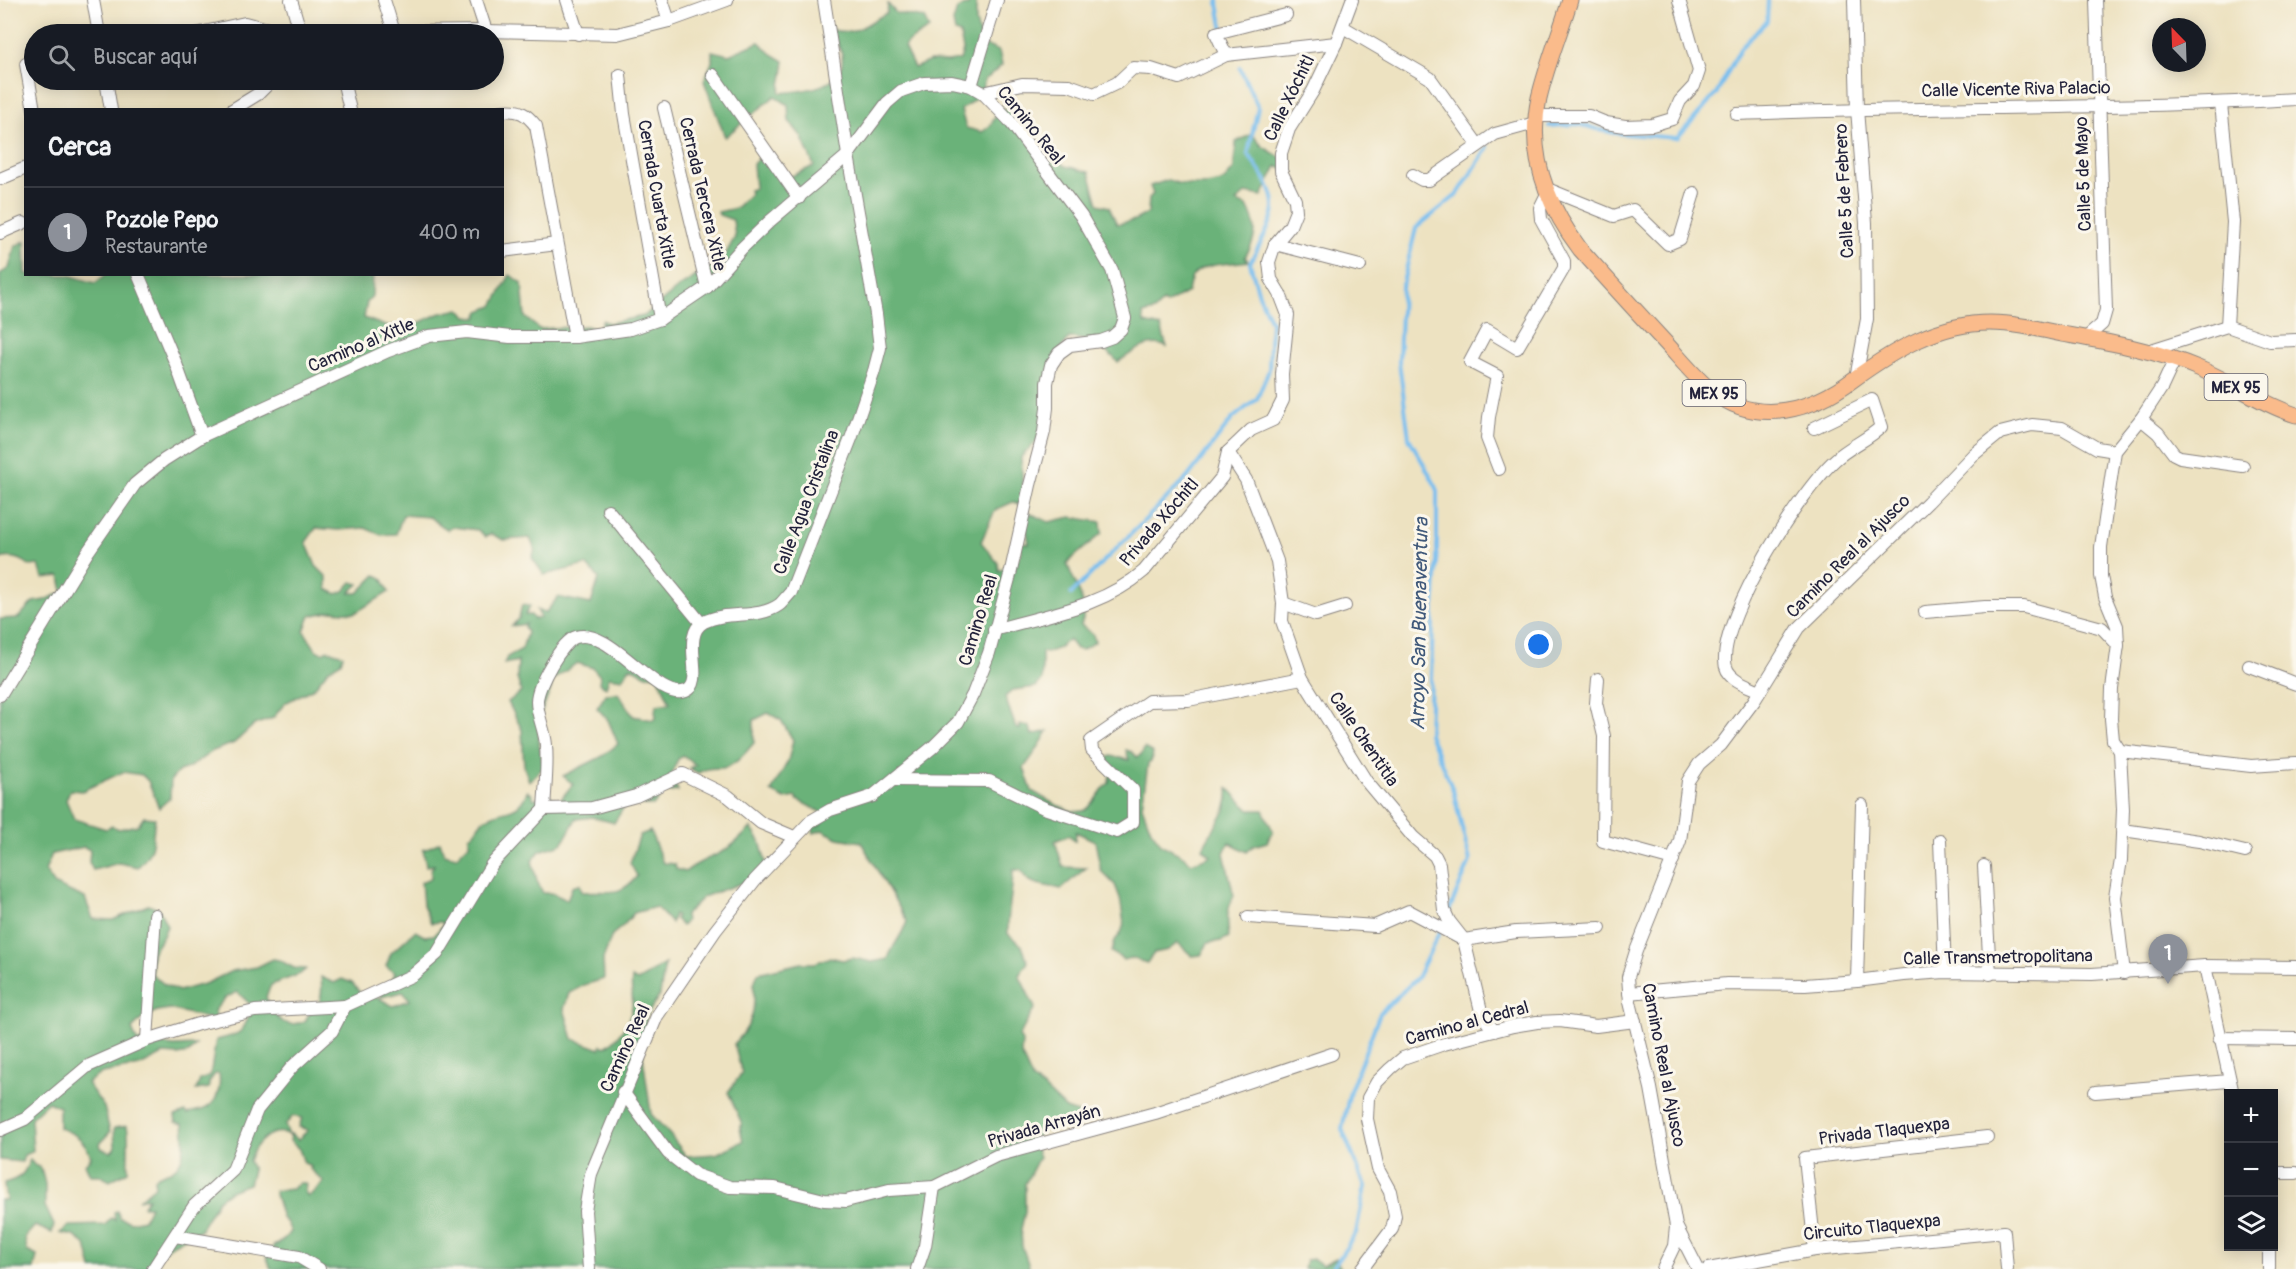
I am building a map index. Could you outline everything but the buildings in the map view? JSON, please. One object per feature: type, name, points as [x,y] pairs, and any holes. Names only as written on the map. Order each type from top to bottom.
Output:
[{"type":"main road","name":"MEX 95","points":[[1570,0],[1544,79],[1536,120],[1537,156],[1546,191],[1567,231],[1580,249],[1700,381],[1725,400],[1748,409],[1769,412],[1784,412],[1813,404],[1918,340],[1955,327],[1990,323],[2086,338],[2175,359],[2197,367],[2266,404],[2296,415]]},
{"type":"street","points":[[93,0],[97,24]]},
{"type":"street","points":[[291,0],[298,24]]},
{"type":"street","points":[[384,0],[392,24]]},
{"type":"street","points":[[477,0],[484,24]]},
{"type":"street","points":[[567,0],[578,34]]},
{"type":"street","points":[[662,0],[669,21]]},
{"type":"street","points":[[504,32],[617,34],[669,21],[727,0]]},
{"type":"street","name":"Calle Agua Cristalina","points":[[701,623],[714,617],[765,611],[779,605],[791,592],[852,436],[880,348],[824,0]]},
{"type":"street","points":[[971,86],[997,0]]},
{"type":"street","name":"Calle Xóchitl","points":[[1228,452],[1251,430],[1273,420],[1284,400],[1282,374],[1288,315],[1271,279],[1269,262],[1275,244],[1290,226],[1296,211],[1295,200],[1281,171],[1281,153],[1289,129],[1312,91],[1336,43],[1352,0]]},
{"type":"street","points":[[1413,176],[1429,180],[1502,131],[1536,120],[1589,116],[1606,123],[1625,126],[1652,125],[1672,119],[1680,101],[1694,86],[1699,71],[1679,0]]},
{"type":"street","name":"Calle 5 de Febrero","points":[[1854,0],[1857,109],[1866,224],[1867,319],[1856,378]]},
{"type":"street","name":"Calle 5 de Mayo","points":[[2086,338],[2102,324],[2106,310],[2096,0]]},
{"type":"street","points":[[1226,55],[1217,32],[1286,15]]},
{"type":"street","points":[[1343,27],[1430,78],[1478,145]]},
{"type":"street","name":"Calle Xóchitl","points":[[983,93],[1022,84],[1069,85],[1094,94],[1117,83],[1134,68],[1150,69],[1179,78],[1226,55],[1336,43]]},
{"type":"street","name":"Cerrada Cuarta Xitle","points":[[620,75],[624,114],[660,319]]},
{"type":"street","points":[[713,75],[798,198]]},
{"type":"street","name":"Camino Real","points":[[589,1269],[585,1211],[591,1174],[623,1092],[657,1016],[715,931],[794,837],[811,821],[830,810],[873,796],[933,747],[958,722],[973,694],[988,653],[1010,575],[1044,432],[1047,382],[1051,364],[1059,353],[1070,345],[1112,337],[1121,329],[1125,318],[1113,270],[1081,216],[1009,120],[983,93],[971,86],[952,82],[924,82],[901,91],[887,103],[848,155]]},
{"type":"street","points":[[31,90],[34,108]]},
{"type":"street","points":[[108,90],[111,108]]},
{"type":"street","points":[[235,108],[262,90]]},
{"type":"street","points":[[345,90],[350,108]]},
{"type":"street","name":"Calle Vicente Riva Palacio","points":[[1737,114],[1857,109],[2221,104],[2296,99]]},
{"type":"street","points":[[2221,104],[2233,222],[2227,326]]},
{"type":"street","name":"Cerrada Tercera Xitle","points":[[664,108],[707,287]]},
{"type":"street","points":[[504,111],[526,113],[536,126],[575,337]]},
{"type":"street","name":"Camino al Xitle","points":[[0,695],[87,553],[135,484],[164,460],[202,436],[388,351],[429,336],[467,332],[510,337],[575,337],[631,329],[660,319],[707,287],[770,221],[848,155]]},
{"type":"street","points":[[0,179],[24,169]]},
{"type":"street","points":[[1499,469],[1487,438],[1497,376],[1470,362],[1487,330],[1517,348],[1564,268],[1564,261],[1540,219],[1540,208],[1546,191],[1614,216],[1633,210],[1668,244],[1680,239],[1694,193]]},
{"type":"street","points":[[0,233],[23,224]]},
{"type":"street","points":[[504,251],[557,244]]},
{"type":"street","points":[[1275,244],[1360,266]]},
{"type":"street","points":[[139,276],[176,364],[202,436]]},
{"type":"street","points":[[2146,352],[2227,326],[2270,341],[2296,340]]},
{"type":"street","points":[[2124,973],[2115,897],[2123,830],[2120,751],[2114,740],[2111,719],[2112,689],[2118,645],[2117,626],[2105,597],[2101,576],[2101,547],[2115,451],[2141,419],[2162,387],[2175,359]]},
{"type":"street","points":[[1760,692],[1733,679],[1724,662],[1732,623],[1777,534],[1804,495],[1836,458],[1880,429],[1872,400],[1814,428]]},
{"type":"street","points":[[2141,419],[2158,433],[2174,454],[2180,457],[2243,466]]},
{"type":"street","name":"Camino Real al Ajusco","points":[[1698,1269],[1676,1226],[1651,1088],[1629,993],[1628,977],[1636,951],[1680,841],[1688,781],[1699,764],[1721,745],[1760,692],[1799,628],[1973,455],[2000,432],[2032,425],[2062,428],[2097,448],[2115,451]]},
{"type":"street","name":"Privada Xóchitl","points":[[994,630],[1105,597],[1144,571],[1222,477],[1228,452]]},
{"type":"street","name":"Calle Chentitla","points":[[1228,452],[1246,480],[1278,561],[1283,603],[1282,621],[1302,678],[1366,781],[1413,837],[1435,856],[1439,864],[1446,921]]},
{"type":"street","points":[[0,1130],[25,1119],[88,1066],[147,1040],[198,1024],[255,1011],[345,1006],[413,975],[437,954],[492,864],[544,809],[546,745],[537,700],[542,681],[565,645],[575,637],[587,636],[601,640],[669,690],[686,692],[692,688],[695,680],[694,632],[701,623],[608,510]]},
{"type":"street","points":[[1283,603],[1316,615],[1345,606]]},
{"type":"street","points":[[1925,612],[1985,607],[2024,607],[2102,628],[2118,645]]},
{"type":"street","points":[[2250,666],[2296,684]]},
{"type":"street","points":[[894,780],[989,781],[1044,808],[1117,832],[1133,822],[1133,790],[1092,750],[1091,741],[1149,701],[1188,700],[1302,678]]},
{"type":"street","points":[[1598,679],[1596,703],[1604,745],[1603,841],[1673,861]]},
{"type":"street","points":[[2120,751],[2251,766],[2296,763]]},
{"type":"street","points":[[544,809],[592,808],[636,796],[684,774],[728,796],[761,823],[794,837]]},
{"type":"street","points":[[1857,981],[1862,805]]},
{"type":"street","points":[[2123,830],[2199,841],[2245,852]]},
{"type":"street","points":[[1940,840],[1945,972]]},
{"type":"street","points":[[1984,866],[1990,974]]},
{"type":"street","points":[[1248,917],[1375,926],[1409,911],[1434,924],[1446,921],[1464,940],[1482,1015],[1494,1031]]},
{"type":"street","points":[[147,1040],[155,915]]},
{"type":"street","points":[[1464,940],[1516,932],[1600,928]]},
{"type":"street","points":[[2205,966],[2231,1089]]},
{"type":"street","name":"Calle Transmetropolitana","points":[[1629,993],[1727,984],[1805,985],[1945,972],[2124,973],[2205,966],[2296,967]]},
{"type":"street","points":[[153,1269],[194,1206],[233,1170],[257,1110],[291,1068],[332,1031],[345,1006]]},
{"type":"street","name":"Camino al Cedral","points":[[1362,1269],[1392,1229],[1395,1216],[1390,1191],[1378,1169],[1367,1119],[1368,1098],[1377,1082],[1403,1058],[1444,1044],[1537,1022],[1596,1026],[1635,1021]]},
{"type":"street","points":[[2219,1038],[2296,1039]]},
{"type":"street","name":"Privada Arrayán","points":[[623,1092],[668,1153],[696,1175],[730,1187],[775,1188],[824,1200],[846,1201],[889,1190],[934,1187],[996,1156],[1155,1113],[1332,1054]]},
{"type":"street","points":[[2095,1092],[2229,1081]]},
{"type":"street","name":"Privada Tlaquexpa","points":[[1815,1250],[1806,1158],[1987,1137]]},
{"type":"street","points":[[2278,1173],[2296,1173]]},
{"type":"street","points":[[917,1269],[925,1246],[934,1187]]},
{"type":"street","points":[[1663,1269],[1674,1246],[1676,1226]]},
{"type":"street","name":"Circuito Tlaquexpa","points":[[1708,1269],[1815,1250],[2004,1232],[2007,1269]]},
{"type":"street","points":[[175,1236],[299,1257],[319,1269]]},
{"type":"street","points":[[2269,1251],[2269,1269]]},
{"type":"green space","points":[[969,0],[976,0],[976,22],[982,44],[999,51],[1002,65],[985,79],[981,94],[961,110],[966,128],[982,132],[990,126],[1001,107],[1005,109],[1018,120],[1024,131],[1034,138],[1041,159],[1054,162],[1058,160],[1065,166],[1089,172],[1098,204],[1109,207],[1117,224],[1135,220],[1148,213],[1149,198],[1153,194],[1150,186],[1168,180],[1180,184],[1196,185],[1213,184],[1224,180],[1234,169],[1236,142],[1252,134],[1262,146],[1288,162],[1283,169],[1277,166],[1262,196],[1246,193],[1236,202],[1247,206],[1255,226],[1254,237],[1245,257],[1248,261],[1217,264],[1196,272],[1190,282],[1188,292],[1166,304],[1163,302],[1154,311],[1143,314],[1144,323],[1161,327],[1167,347],[1148,345],[1118,362],[1096,345],[1069,338],[1054,358],[1038,440],[1021,457],[1024,506],[1013,502],[995,510],[981,542],[998,563],[999,571],[1016,563],[1021,552],[1018,544],[1023,542],[1029,544],[1023,510],[1049,522],[1071,517],[1101,522],[1102,533],[1067,563],[1084,609],[1081,625],[1093,635],[1095,642],[1082,650],[1076,649],[1069,640],[1054,650],[1042,652],[1042,680],[1036,687],[1013,690],[1005,697],[1016,728],[1020,729],[1020,724],[1030,727],[1032,735],[1048,731],[1024,768],[1032,791],[1060,807],[1083,811],[1109,783],[1110,773],[1103,760],[1111,756],[1129,760],[1126,750],[1137,757],[1142,754],[1144,748],[1153,753],[1151,762],[1148,764],[1142,806],[1151,830],[1162,845],[1191,863],[1211,856],[1203,848],[1227,805],[1228,788],[1249,810],[1263,810],[1273,831],[1267,842],[1253,846],[1247,852],[1229,842],[1224,853],[1234,896],[1228,916],[1229,937],[1208,943],[1201,955],[1192,956],[1178,943],[1168,950],[1154,953],[1147,963],[1131,958],[1124,960],[1111,952],[1113,943],[1121,933],[1124,924],[1120,898],[1115,885],[1101,871],[1095,841],[1076,832],[1075,841],[1069,835],[1055,841],[1063,867],[1086,868],[1061,889],[1032,882],[1021,870],[1013,870],[1008,934],[1022,946],[1028,962],[1019,975],[1035,1008],[1019,1036],[1022,1042],[1021,1054],[1033,1081],[1066,1109],[1083,1115],[1070,1124],[1059,1125],[1048,1130],[1038,1130],[1039,1136],[1031,1136],[1039,1157],[1025,1184],[1025,1212],[1021,1229],[1022,1246],[1030,1269],[271,1269],[265,1252],[272,1249],[291,1232],[282,1218],[274,1191],[292,1189],[299,1183],[306,1183],[305,1192],[308,1197],[324,1182],[310,1169],[311,1166],[304,1163],[299,1149],[290,1141],[291,1134],[298,1140],[308,1130],[299,1127],[302,1118],[293,1116],[285,1125],[289,1135],[275,1133],[259,1143],[249,1161],[253,1170],[249,1184],[230,1191],[218,1200],[200,1230],[170,1246],[161,1256],[155,1253],[147,1269],[92,1269],[86,1245],[74,1236],[60,1233],[69,1226],[105,1225],[111,1218],[115,1220],[114,1212],[117,1211],[120,1218],[131,1222],[144,1219],[150,1206],[143,1206],[148,1198],[138,1200],[155,1186],[154,1179],[176,1168],[182,1157],[183,1124],[176,1122],[175,1116],[202,1110],[215,1100],[219,1090],[219,1074],[215,1074],[209,1082],[209,1088],[196,1090],[200,1080],[210,1076],[216,1040],[241,1031],[252,1006],[237,992],[225,998],[214,1011],[218,1021],[170,1009],[157,1011],[143,1018],[132,1029],[137,1041],[174,1046],[196,1045],[189,1053],[163,1054],[140,1066],[102,1073],[87,1083],[104,1107],[110,1132],[100,1143],[101,1148],[111,1152],[115,1147],[114,1128],[127,1126],[128,1171],[110,1181],[99,1175],[90,1175],[85,1164],[91,1157],[86,1146],[75,1135],[59,1128],[59,1107],[48,1102],[31,1118],[33,1151],[24,1155],[22,1162],[0,1160],[0,619],[18,618],[33,602],[45,600],[63,592],[60,576],[43,578],[39,565],[30,566],[12,558],[0,559],[0,274],[9,268],[15,246],[24,242],[24,276],[71,276],[95,283],[104,276],[373,276],[372,296],[367,302],[364,318],[385,326],[410,327],[438,314],[459,309],[467,316],[477,318],[480,311],[493,306],[510,275],[522,283],[525,317],[539,329],[587,326],[598,330],[602,320],[609,323],[644,316],[679,287],[709,268],[720,264],[735,237],[733,220],[719,215],[718,212],[736,208],[750,194],[749,190],[755,188],[753,164],[759,158],[769,154],[785,179],[814,166],[801,136],[789,121],[788,105],[775,96],[725,137],[704,81],[712,62],[712,51],[729,55],[759,42],[784,61],[780,93],[800,91],[821,86],[838,75],[842,66],[842,55],[831,29],[839,32],[854,31],[887,13],[888,4],[896,13],[924,18],[929,29],[904,47],[914,68],[930,61],[960,60],[963,50],[960,34],[955,32],[953,22],[957,9],[968,5]],"holes":[[[403,515],[429,517],[448,530],[453,527],[478,530],[486,537],[491,534],[504,540],[530,538],[535,550],[532,558],[544,575],[586,565],[599,578],[591,604],[558,597],[545,613],[537,610],[541,618],[534,619],[531,615],[525,615],[530,606],[522,605],[519,618],[512,626],[526,624],[524,627],[527,632],[522,649],[507,657],[504,664],[518,661],[517,678],[521,692],[508,702],[522,730],[524,767],[529,781],[544,767],[538,730],[553,680],[577,663],[593,668],[600,676],[599,683],[606,687],[609,677],[622,679],[630,667],[647,675],[658,676],[670,703],[657,705],[656,718],[653,720],[633,716],[618,693],[606,694],[597,708],[608,720],[618,744],[601,757],[563,776],[573,784],[560,800],[556,801],[550,795],[534,799],[527,791],[524,799],[515,808],[492,815],[482,821],[474,833],[469,836],[469,844],[456,857],[444,854],[440,842],[423,850],[426,866],[434,865],[431,869],[431,878],[421,882],[423,905],[431,923],[442,922],[443,925],[434,935],[424,936],[415,931],[391,953],[386,966],[395,973],[390,983],[381,986],[381,997],[403,992],[410,1000],[393,1006],[377,997],[363,996],[352,983],[342,979],[334,983],[321,977],[322,988],[319,1003],[305,1021],[297,1024],[285,1023],[272,1010],[266,997],[271,985],[300,974],[306,969],[294,968],[273,959],[257,967],[232,971],[207,983],[179,991],[165,985],[152,974],[152,953],[167,926],[159,909],[148,905],[113,920],[93,919],[85,898],[55,885],[45,871],[52,854],[84,847],[90,850],[89,862],[93,870],[119,863],[138,867],[151,849],[155,818],[144,817],[138,825],[119,829],[112,826],[106,829],[74,819],[66,800],[70,790],[82,791],[123,772],[142,775],[148,781],[159,808],[170,798],[171,780],[179,771],[188,768],[213,751],[234,743],[254,725],[273,718],[285,703],[314,688],[328,670],[341,662],[343,655],[328,650],[322,653],[316,650],[304,631],[310,616],[332,611],[355,613],[389,592],[382,578],[376,575],[358,593],[349,593],[359,584],[352,582],[344,591],[337,594],[327,589],[327,577],[316,566],[306,542],[316,528],[338,530],[365,528],[381,535],[396,534]],[[768,713],[781,720],[793,740],[788,761],[771,792],[785,799],[796,797],[797,800],[819,811],[824,820],[820,825],[812,828],[814,833],[822,830],[838,838],[861,842],[907,921],[888,959],[872,962],[830,957],[815,963],[801,963],[758,973],[754,984],[754,1007],[751,1019],[746,1030],[734,1044],[742,1073],[728,1092],[742,1124],[740,1128],[743,1141],[716,1154],[686,1156],[651,1114],[641,1043],[647,1015],[660,995],[665,964],[637,981],[632,978],[632,1004],[629,1019],[619,1035],[605,1047],[601,1045],[600,1049],[573,1039],[564,1009],[569,993],[584,985],[604,979],[603,959],[612,935],[634,913],[656,907],[671,923],[674,914],[677,916],[675,919],[682,926],[686,921],[685,915],[703,897],[742,883],[767,867],[760,841],[751,828],[729,848],[685,872],[676,869],[675,864],[663,863],[650,831],[640,835],[630,863],[637,876],[624,888],[612,892],[582,892],[580,884],[572,887],[567,900],[552,893],[543,893],[532,861],[540,851],[562,844],[576,819],[592,817],[614,823],[627,802],[653,806],[663,793],[678,791],[671,776],[678,759],[683,756],[696,765],[689,768],[698,773],[708,769],[727,767],[740,758],[754,743],[754,720]]]},
{"type":"green space","points":[[30,1159],[34,1165],[41,1168],[45,1184],[45,1206],[54,1225],[52,1233],[35,1226],[25,1237],[27,1251],[37,1256],[34,1269],[0,1269],[0,1200],[6,1200],[4,1183],[21,1175]]},
{"type":"green space","points":[[1336,1258],[1341,1269],[1304,1269],[1306,1260],[1314,1259],[1322,1265]]},
{"type":"waterway","points":[[1219,0],[1223,30]]},
{"type":"waterway","name":"Arroyo San Buenaventura","points":[[1549,126],[1577,124],[1614,133],[1677,138],[1717,93],[1741,47],[1767,21],[1768,0]]},
{"type":"waterway","points":[[1071,594],[1187,478],[1233,418],[1257,399],[1269,370],[1271,322],[1259,295],[1250,263],[1269,226],[1274,205],[1268,185],[1248,154],[1258,107],[1240,68]]},
{"type":"waterway","name":"Arroyo San Buenaventura","points":[[1449,911],[1470,861],[1453,790],[1429,734],[1437,564],[1437,488],[1409,438],[1399,362],[1402,287],[1416,228],[1458,194],[1488,147]]},
{"type":"waterway","name":"Arroyo San Buenaventura","points":[[1332,1269],[1356,1233],[1365,1186],[1342,1129],[1350,1091],[1380,1013],[1417,978],[1441,929]]},
{"type":"place","name":"Pozole Pepo","points":[[2168,984]]}]
